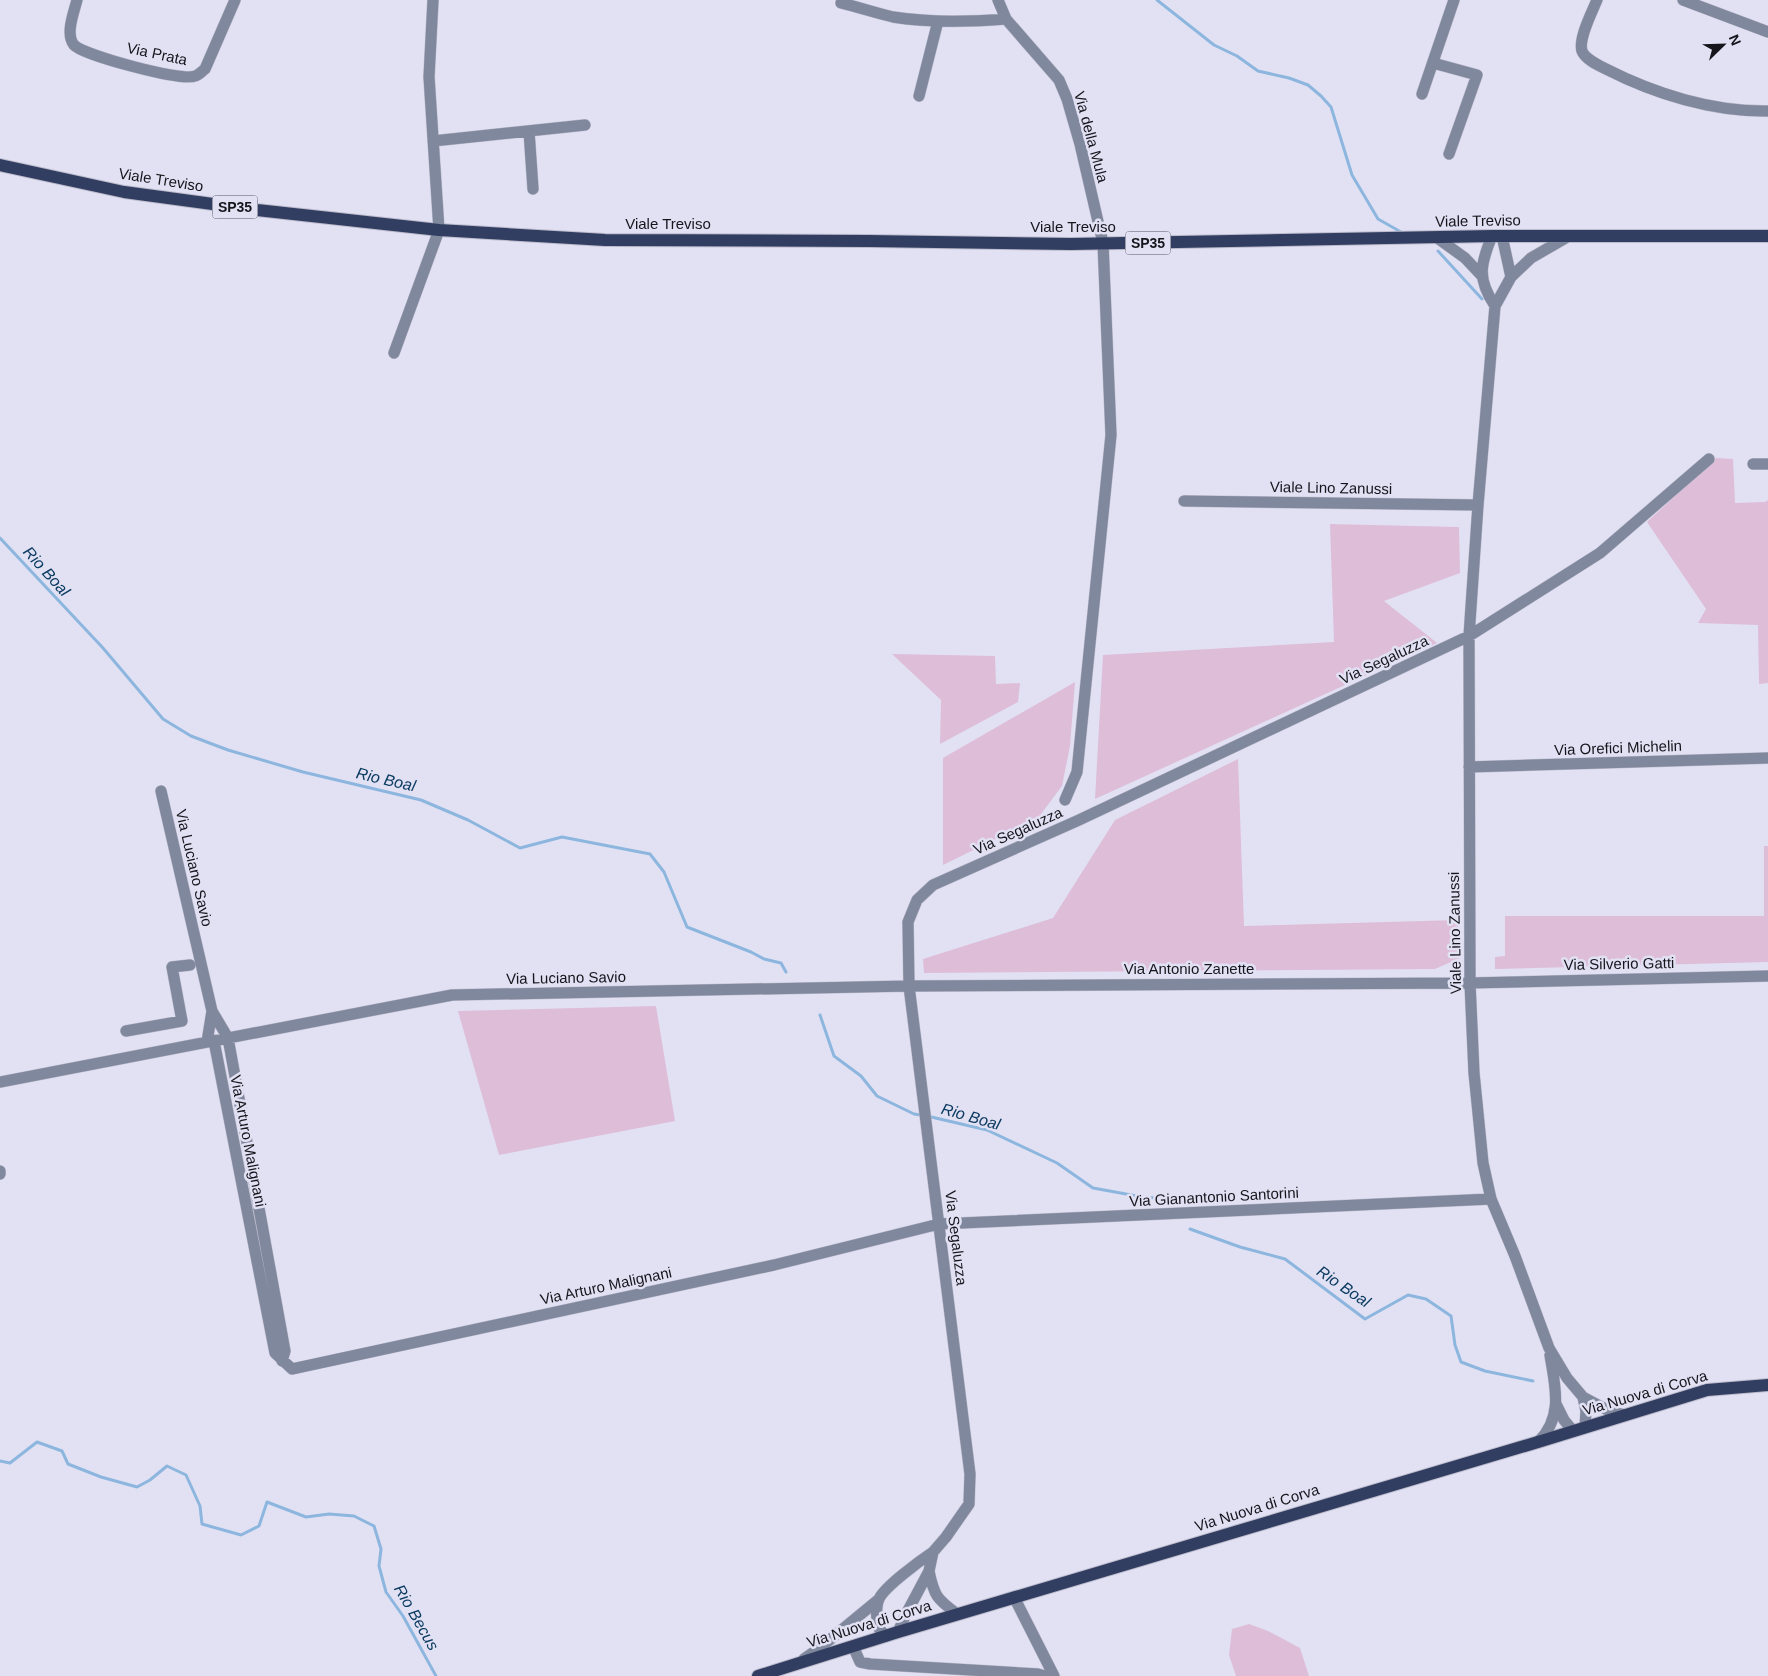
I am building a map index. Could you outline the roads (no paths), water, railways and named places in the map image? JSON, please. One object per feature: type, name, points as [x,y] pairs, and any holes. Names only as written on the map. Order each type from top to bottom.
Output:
[{"type":"main road","name":"Viale Treviso","points":[[0,165],[124,192],[257,210],[439,230],[605,240],[869,240],[1103,243],[1497,236],[1768,236]]},
{"type":"main road","name":"Via Nuova di Corva","points":[[758,1676],[956,1614],[1538,1442],[1707,1390],[1768,1385]]},
{"type":"street","name":"Via Prata","points":[[77,0],[71,24],[70,39],[74,45],[83,50],[126,64],[175,77],[195,77],[205,69],[235,0]]},
{"type":"street","points":[[394,353],[439,230],[429,76],[433,0]]},
{"type":"street","name":"Via della Mula","points":[[998,0],[1006,19],[1059,80],[1074,120],[1103,243],[1111,435],[1077,772],[1065,800]]},
{"type":"street","points":[[1422,94],[1454,0]]},
{"type":"street","points":[[1597,0],[1580,43],[1582,52],[1596,64],[1621,77],[1671,96],[1718,106],[1752,111],[1768,111]]},
{"type":"street","points":[[1683,0],[1700,3],[1768,32]]},
{"type":"street","points":[[841,3],[893,16],[938,21],[967,22],[1006,19]]},
{"type":"street","points":[[919,96],[938,21]]},
{"type":"street","points":[[1433,63],[1477,75],[1449,154]]},
{"type":"street","points":[[433,141],[585,126]]},
{"type":"street","points":[[529,131],[533,189]]},
{"type":"street","points":[[1495,306],[1487,294],[1481,275],[1483,257],[1497,236]]},
{"type":"street","points":[[1497,236],[1511,277]]},
{"type":"street","name":"Viale Lino Zanussi","points":[[1569,236],[1531,258],[1511,277],[1495,306],[1469,636],[1470,982],[1474,1074],[1483,1163],[1491,1199],[1516,1256],[1549,1348],[1567,1378],[1583,1397],[1611,1412],[1625,1415]]},
{"type":"street","points":[[1436,237],[1465,258],[1481,275]]},
{"type":"street","name":"Via Segaluzza","points":[[798,1663],[821,1647],[878,1600],[912,1566],[933,1552],[946,1537],[968,1504],[970,1474],[909,986],[908,922],[917,900],[933,885],[1088,816],[1469,636],[1600,554],[1709,459]]},
{"type":"street","points":[[1753,464],[1768,464]]},
{"type":"street","name":"Viale Lino Zanussi","points":[[1184,501],[1478,505]]},
{"type":"street","name":"Via Orefici Michelin","points":[[1469,767],[1768,758]]},
{"type":"street","name":"Via Luciano Savio","points":[[161,791],[212,1011],[210,1041]]},
{"type":"street","points":[[126,1032],[182,1020],[172,967],[190,964]]},
{"type":"street","name":"Via Silverio Gatti","points":[[1470,982],[1768,976]]},
{"type":"street","name":"Via Antonio Zanette","points":[[909,986],[1470,982]]},
{"type":"street","name":"Via Luciano Savio","points":[[2,1083],[452,995],[909,986]]},
{"type":"street","name":"Via Luciano Savio","points":[[212,1011],[228,1038]]},
{"type":"street","name":"Via Arturo Malignani","points":[[228,1038],[285,1351],[282,1361]]},
{"type":"street","name":"Via Arturo Malignani","points":[[210,1041],[274,1353],[292,1370],[774,1265],[939,1224]]},
{"type":"street","name":"Via Gianantonio Santorini","points":[[939,1224],[1491,1199]]},
{"type":"street","name":"Viale Lino Zanussi","points":[[1549,1348],[1556,1404],[1564,1420],[1579,1429]]},
{"type":"street","points":[[1579,1429],[1586,1411],[1583,1397]]},
{"type":"street","name":"Viale Lino Zanussi","points":[[1538,1442],[1548,1432],[1556,1404]]},
{"type":"street","name":"Via Segaluzza","points":[[892,1634],[905,1616],[929,1571],[933,1552]]},
{"type":"street","name":"Via Segaluzza","points":[[929,1571],[932,1588],[939,1601],[956,1614]]},
{"type":"street","points":[[1014,1597],[1054,1676]]},
{"type":"street","points":[[878,1600],[877,1619],[879,1628],[892,1634]]},
{"type":"street","points":[[853,1646],[860,1662],[870,1664],[1038,1674],[1045,1676]]},
{"type":"waterway","points":[[1157,0],[1214,45],[1237,56],[1258,71],[1289,78],[1308,85],[1321,96],[1331,107],[1352,175],[1378,219],[1401,232]]},
{"type":"waterway","points":[[1438,251],[1482,299]]},
{"type":"waterway","name":"Rio Boal","points":[[0,538],[103,648],[163,719],[191,736],[228,750],[303,772],[421,800],[468,820],[520,848],[562,837],[650,854],[664,872],[687,927],[764,959],[781,963],[786,972]]},
{"type":"waterway","name":"Rio Boal","points":[[820,1015],[834,1056],[861,1076],[877,1096],[914,1114],[921,1115]]},
{"type":"waterway","name":"Rio Boal","points":[[927,1116],[987,1130],[1057,1163],[1093,1188],[1148,1198],[1181,1196]]},
{"type":"waterway","name":"Rio Boal","points":[[1190,1229],[1240,1247],[1285,1259],[1365,1319],[1408,1295],[1426,1299],[1451,1316],[1455,1345],[1461,1362],[1485,1371],[1533,1381]]},
{"type":"waterway","name":"Rio Becus","points":[[0,1461],[10,1463],[37,1442],[62,1451],[68,1464],[101,1477],[137,1487],[150,1480],[167,1466],[186,1475],[200,1506],[202,1524],[241,1535],[259,1526],[267,1502],[306,1517],[329,1514],[354,1516],[374,1526],[381,1549],[379,1566],[386,1592],[403,1616],[436,1676]]}]
